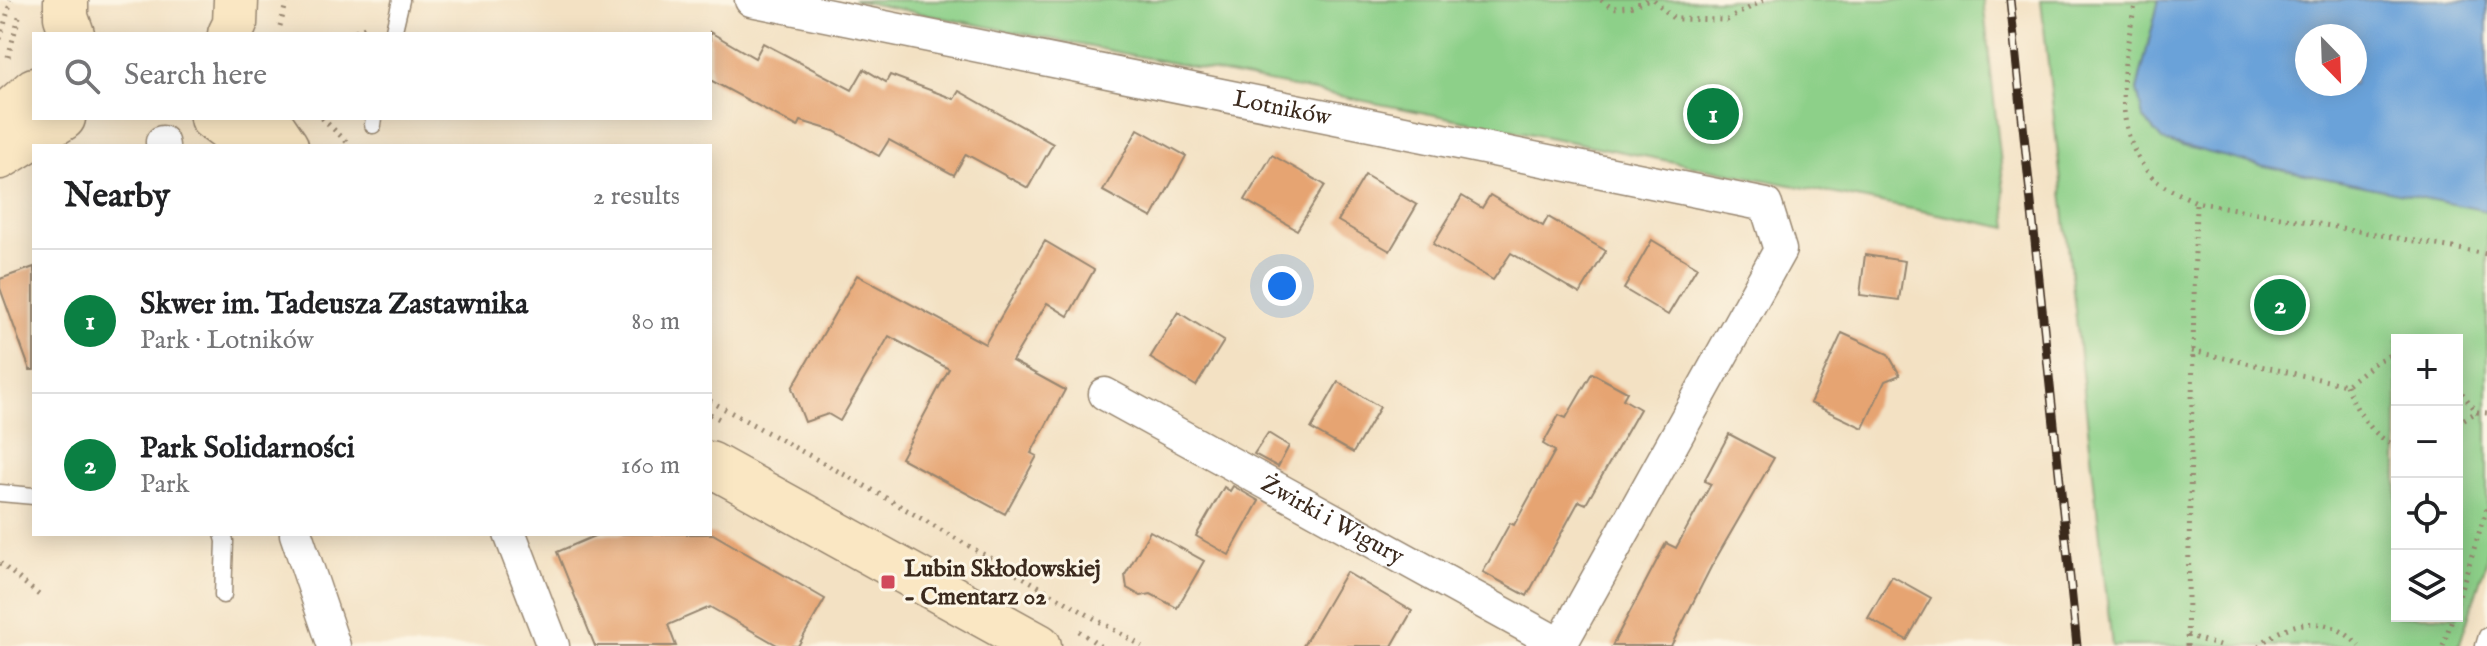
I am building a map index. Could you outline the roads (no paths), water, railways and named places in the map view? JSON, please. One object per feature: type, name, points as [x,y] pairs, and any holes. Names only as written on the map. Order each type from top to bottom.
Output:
[{"type":"street","points":[[66,0],[66,17],[71,32]]},
{"type":"street","points":[[231,32],[235,24],[236,0]]},
{"type":"street","name":"Lotników","points":[[751,0],[1766,205],[1780,250]]},
{"type":"street","points":[[0,120],[18,79]]},
{"type":"street","points":[[0,157],[60,120]]},
{"type":"street","points":[[215,120],[246,144]]},
{"type":"street","points":[[268,120],[285,144]]},
{"type":"street","name":"Żwirki i Wigury","points":[[1105,394],[1560,646],[1780,250]]},
{"type":"street","points":[[712,465],[1039,646]]},
{"type":"street","points":[[297,536],[334,646]]},
{"type":"street","points":[[511,536],[553,646]]},
{"type":"lane","points":[[393,32],[401,0]]},
{"type":"lane","points":[[0,493],[32,496]]},
{"type":"lane","points":[[223,595],[224,536]]},
{"type":"lane","points":[[2484,646],[2487,636]]},
{"type":"water","points":[[2159,0],[2487,0],[2487,211],[2250,163],[2163,141],[2143,118],[2137,90]]},
{"type":"railway","points":[[2010,0],[2077,646]]},
{"type":"place","name":"Skwer im. Tadeusza Zastawnika","points":[[1713,114]]},
{"type":"place","name":"Park Solidarności","points":[[2280,305]]},
{"type":"place","name":"Lubin Skłodowskiej - Cmentarz 02","points":[[888,582]]}]
